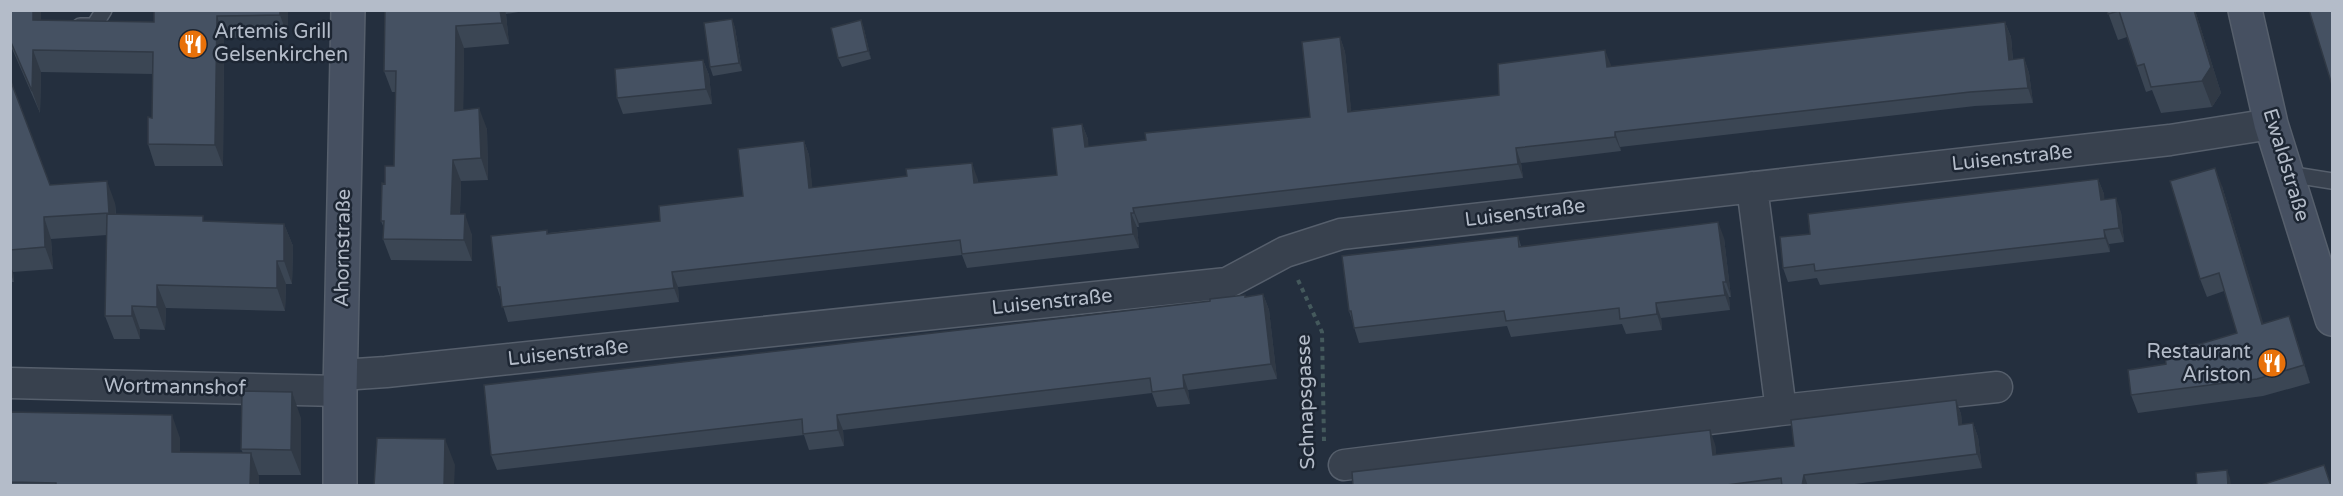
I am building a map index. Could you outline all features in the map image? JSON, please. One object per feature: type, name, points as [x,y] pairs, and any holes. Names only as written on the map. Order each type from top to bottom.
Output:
[{"type":"street","name":"Ahornstraße","points":[[340,486],[348,10]]},
{"type":"street","name":"Ewaldstraße","points":[[2245,10],[2271,124],[2332,319]]},
{"type":"street","name":"Luisenstraße","points":[[340,383],[410,369],[1227,283],[1285,252],[1341,234],[2170,140],[2271,124]]},
{"type":"street","points":[[1752,187],[1781,410]]},
{"type":"street","name":"Wortmannshof","points":[[10,383],[340,383]]},
{"type":"street","points":[[1334,458],[1997,387]]},
{"type":"lane","points":[[63,27],[94,26],[104,10]]},
{"type":"lane","points":[[2288,174],[2332,181]]},
{"type":"path","name":"Schnapsgasse","points":[[1285,252],[1322,332],[1334,458]]},
{"type":"building","points":[[10,10],[33,10],[33,20],[154,22],[154,10],[280,10],[280,15],[217,16],[215,145],[148,144],[148,117],[152,118],[153,52],[33,50],[32,91],[10,40]]},
{"type":"building","points":[[385,10],[500,10],[502,23],[456,26],[455,111],[479,108],[481,158],[453,160],[451,214],[465,214],[464,240],[383,239],[382,183],[385,184],[385,166],[394,166],[396,71],[384,71]]},
{"type":"building","points":[[2107,10],[2194,10],[2211,67],[2202,81],[2151,87],[2144,64],[2137,66],[2119,11],[2108,14]]},
{"type":"building","points":[[2309,10],[2332,10],[2332,85]]},
{"type":"building","points":[[732,19],[739,63],[710,67],[704,23]]},
{"type":"building","points":[[861,20],[868,51],[838,58],[831,28]]},
{"type":"building","points":[[2005,22],[2009,60],[2024,58],[2028,88],[1970,92],[1615,132],[1615,137],[1516,148],[1518,164],[1133,208],[1134,213],[1131,213],[1133,234],[962,254],[960,240],[672,272],[674,288],[502,307],[500,287],[497,287],[491,236],[547,230],[547,234],[660,221],[659,206],[743,196],[738,149],[804,141],[809,188],[907,176],[906,169],[972,163],[974,183],[1057,175],[1052,128],[1082,124],[1085,147],[1146,140],[1145,133],[1310,117],[1302,42],[1340,37],[1348,112],[1499,95],[1498,64],[1605,50],[1607,67]]},
{"type":"building","points":[[703,60],[706,89],[617,98],[615,69]]},
{"type":"building","points":[[10,79],[50,185],[107,181],[109,213],[44,217],[45,247],[10,250]]},
{"type":"building","points":[[2215,168],[2262,324],[2289,316],[2304,365],[2257,379],[2131,395],[2128,370],[2166,364],[2164,348],[2200,344],[2237,333],[2219,273],[2200,279],[2170,181]]},
{"type":"building","points":[[2098,179],[2101,200],[2116,198],[2119,228],[2104,230],[2105,238],[1815,271],[1814,264],[1783,268],[1780,237],[1810,234],[1808,214]]},
{"type":"building","points":[[107,214],[203,216],[203,221],[284,224],[284,261],[277,261],[277,288],[157,285],[157,307],[132,306],[132,316],[105,316]]},
{"type":"building","points":[[1718,222],[1726,282],[1723,282],[1725,295],[1656,303],[1657,314],[1620,319],[1619,308],[1506,321],[1504,311],[1354,328],[1351,311],[1349,311],[1342,256],[1518,236],[1519,247]]},
{"type":"building","points":[[1263,294],[1271,364],[1183,375],[1184,388],[1152,392],[1150,378],[837,415],[838,430],[803,434],[802,419],[491,455],[484,385]]},
{"type":"building","points":[[242,391],[292,392],[291,450],[241,449]]},
{"type":"building","points":[[1956,400],[1959,425],[1973,423],[1977,454],[1804,475],[1802,486],[1782,486],[1781,478],[1719,486],[1353,486],[1352,472],[1710,430],[1713,455],[1794,446],[1791,420]]},
{"type":"building","points":[[10,412],[172,415],[172,452],[251,453],[250,486],[56,486],[56,483],[10,482]]},
{"type":"building","points":[[377,438],[445,439],[444,486],[374,486]]},
{"type":"building","points":[[2324,465],[2331,486],[2258,486]]},
{"type":"building","points":[[2227,470],[2228,486],[2197,486],[2196,473]]},
{"type":"place","name":"Artemis Grill Gelsenkirchen","points":[[193,44]]},
{"type":"place","name":"Restaurant Ariston","points":[[2272,363]]}]
